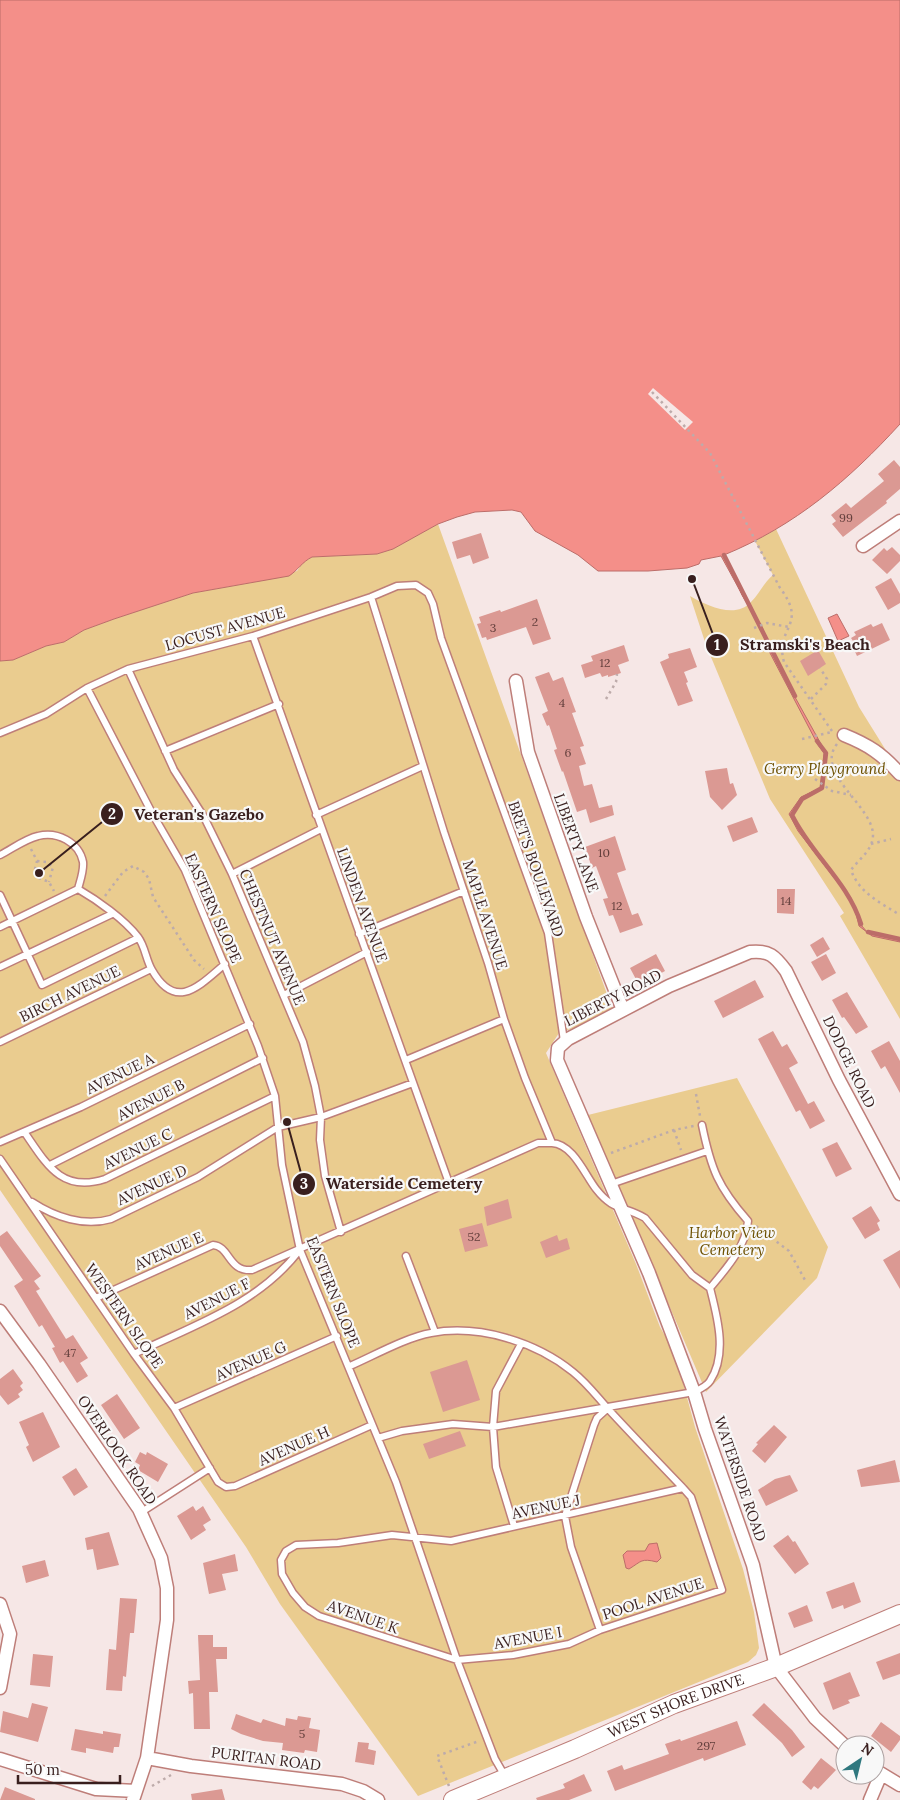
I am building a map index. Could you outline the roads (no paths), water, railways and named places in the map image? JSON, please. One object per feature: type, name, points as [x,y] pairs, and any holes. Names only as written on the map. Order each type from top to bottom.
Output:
[{"type":"street","points":[[863,546],[900,521]]},
{"type":"street","name":"LIBERTY LANE","points":[[516,681],[528,752],[586,917],[623,1010]]},
{"type":"street","points":[[838,733],[866,744],[883,755],[900,774]]},
{"type":"street","name":"LIBERTY ROAD","points":[[621,1208],[557,1060],[558,1048],[564,1041],[669,986],[750,952],[762,951]]},
{"type":"street","name":"DODGE ROAD","points":[[762,951],[775,956],[786,971],[839,1080],[900,1194]]},
{"type":"street","name":"WATERSIDE ROAD","points":[[621,1208],[694,1392],[704,1430],[753,1565],[776,1667],[814,1718],[835,1737]]},
{"type":"street","name":"OVERLOOK ROAD","points":[[0,1311],[45,1372],[140,1513],[161,1558],[167,1588],[167,1620],[147,1758],[139,1794]]},
{"type":"street","points":[[0,1604],[10,1634],[0,1688]]},
{"type":"street","name":"WEST SHORE DRIVE","points":[[453,1800],[481,1795],[506,1779],[674,1704],[776,1667],[900,1614]]},
{"type":"street","points":[[0,1758],[96,1789],[139,1794]]},
{"type":"street","name":"PURITAN ROAD","points":[[147,1758],[180,1764],[342,1784],[363,1791],[378,1800]]},
{"type":"street","points":[[885,1776],[900,1785]]},
{"type":"street","points":[[870,1800],[874,1785]]},
{"type":"lane","name":"LOCUST AVENUE","points":[[0,734],[46,714],[87,688],[128,669],[254,636],[409,584],[416,585],[428,593],[433,604],[441,638],[475,738]]},
{"type":"lane","name":"MAPLE AVENUE","points":[[371,597],[504,1019],[525,1078],[552,1143]]},
{"type":"lane","name":"LINDEN AVENUE","points":[[254,636],[316,815],[449,1182]]},
{"type":"lane","name":"CHESTNUT AVENUE","points":[[128,669],[165,751],[204,817],[232,874],[303,1042],[321,1117],[320,1140],[325,1176],[341,1232]]},
{"type":"lane","name":"EASTERN SLOPE","points":[[87,688],[152,813],[185,870],[250,1024],[275,1096],[282,1165],[300,1250],[338,1336],[396,1482],[456,1660],[487,1738],[506,1779]]},
{"type":"lane","points":[[165,751],[279,704]]},
{"type":"lane","name":"BRET'S BOULEVARD","points":[[475,738],[548,933],[564,1041]]},
{"type":"lane","points":[[316,815],[423,766]]},
{"type":"lane","points":[[232,874],[321,829]]},
{"type":"lane","points":[[0,854],[39,836],[57,835],[69,841],[79,851],[83,863],[78,889]]},
{"type":"lane","points":[[78,889],[99,902],[138,938],[152,969],[170,991],[181,994],[196,989],[225,964]]},
{"type":"lane","points":[[0,927],[78,889]]},
{"type":"lane","points":[[359,934],[464,891]]},
{"type":"lane","points":[[0,895],[42,985],[138,938]]},
{"type":"lane","points":[[0,967],[112,914]]},
{"type":"lane","points":[[284,995],[367,952]]},
{"type":"lane","name":"BIRCH AVENUE","points":[[0,1042],[152,969]]},
{"type":"lane","points":[[406,1060],[504,1019]]},
{"type":"lane","name":"AVENUE A","points":[[0,1142],[25,1133],[250,1024]]},
{"type":"lane","name":"AVENUE B","points":[[50,1165],[263,1058]]},
{"type":"lane","name":"AVENUE D","points":[[29,1200],[66,1218],[80,1222],[100,1222],[198,1177],[278,1127],[321,1117],[413,1084]]},
{"type":"lane","name":"AVENUE C","points":[[25,1133],[50,1165],[66,1180],[90,1184],[105,1179],[275,1096]]},
{"type":"lane","points":[[702,1125],[707,1152],[722,1190],[748,1221],[747,1235],[731,1261],[710,1288]]},
{"type":"lane","points":[[300,1250],[314,1242],[341,1232],[538,1143],[552,1143],[568,1150],[601,1195],[610,1204],[635,1212],[645,1218],[692,1275],[710,1288],[721,1329],[716,1369],[709,1383],[694,1392],[493,1427],[453,1424],[402,1431],[378,1438]]},
{"type":"lane","points":[[611,1184],[684,1158],[707,1152]]},
{"type":"lane","name":"WESTERN SLOPE","points":[[0,1159],[134,1354],[174,1408],[218,1482],[226,1487]]},
{"type":"lane","name":"AVENUE E","points":[[96,1298],[213,1245],[221,1248],[238,1268],[248,1271],[300,1250]]},
{"type":"lane","name":"AVENUE F","points":[[134,1354],[233,1308],[258,1292],[280,1274],[300,1250]]},
{"type":"lane","points":[[406,1256],[435,1332]]},
{"type":"lane","points":[[350,1366],[435,1332],[461,1329],[485,1332],[521,1344],[556,1360],[572,1371],[592,1389],[683,1488]]},
{"type":"lane","name":"AVENUE G","points":[[174,1408],[338,1336]]},
{"type":"lane","points":[[514,1526],[496,1467],[493,1427],[496,1391],[521,1344]]},
{"type":"lane","points":[[565,1516],[594,1425],[597,1418],[608,1408]]},
{"type":"lane","name":"AVENUE H","points":[[226,1487],[235,1486],[372,1425]]},
{"type":"lane","points":[[140,1513],[210,1468]]},
{"type":"lane","name":"AVENUE J","points":[[414,1536],[451,1541],[683,1488]]},
{"type":"lane","name":"POOL AVENUE","points":[[565,1516],[572,1547],[600,1630],[722,1590],[691,1497],[683,1488]]},
{"type":"lane","name":"AVENUE K","points":[[414,1536],[392,1535],[338,1543],[296,1545],[286,1551],[281,1560],[282,1574],[293,1593],[305,1607],[319,1616],[456,1660]]},
{"type":"lane","name":"AVENUE I","points":[[456,1660],[513,1655],[569,1644],[600,1630]]},
{"type":"waterway","points":[[724,555],[795,696]]},
{"type":"waterway","points":[[817,741],[826,753],[822,788],[802,799],[792,815],[809,843],[847,895],[861,924]]},
{"type":"waterway","points":[[868,932],[900,939]]},
{"type":"place","name":"Stramski's Beach","points":[[692,579]]},
{"type":"place","name":"Veteran's Gazebo","points":[[39,873]]},
{"type":"place","name":"Waterside Cemetery","points":[[287,1122]]},
{"type":"park label","name":"Gerry Playground","points":[[825,769]]},
{"type":"park label","name":"Harbor View Cemetery","points":[[732,1242]]}]
